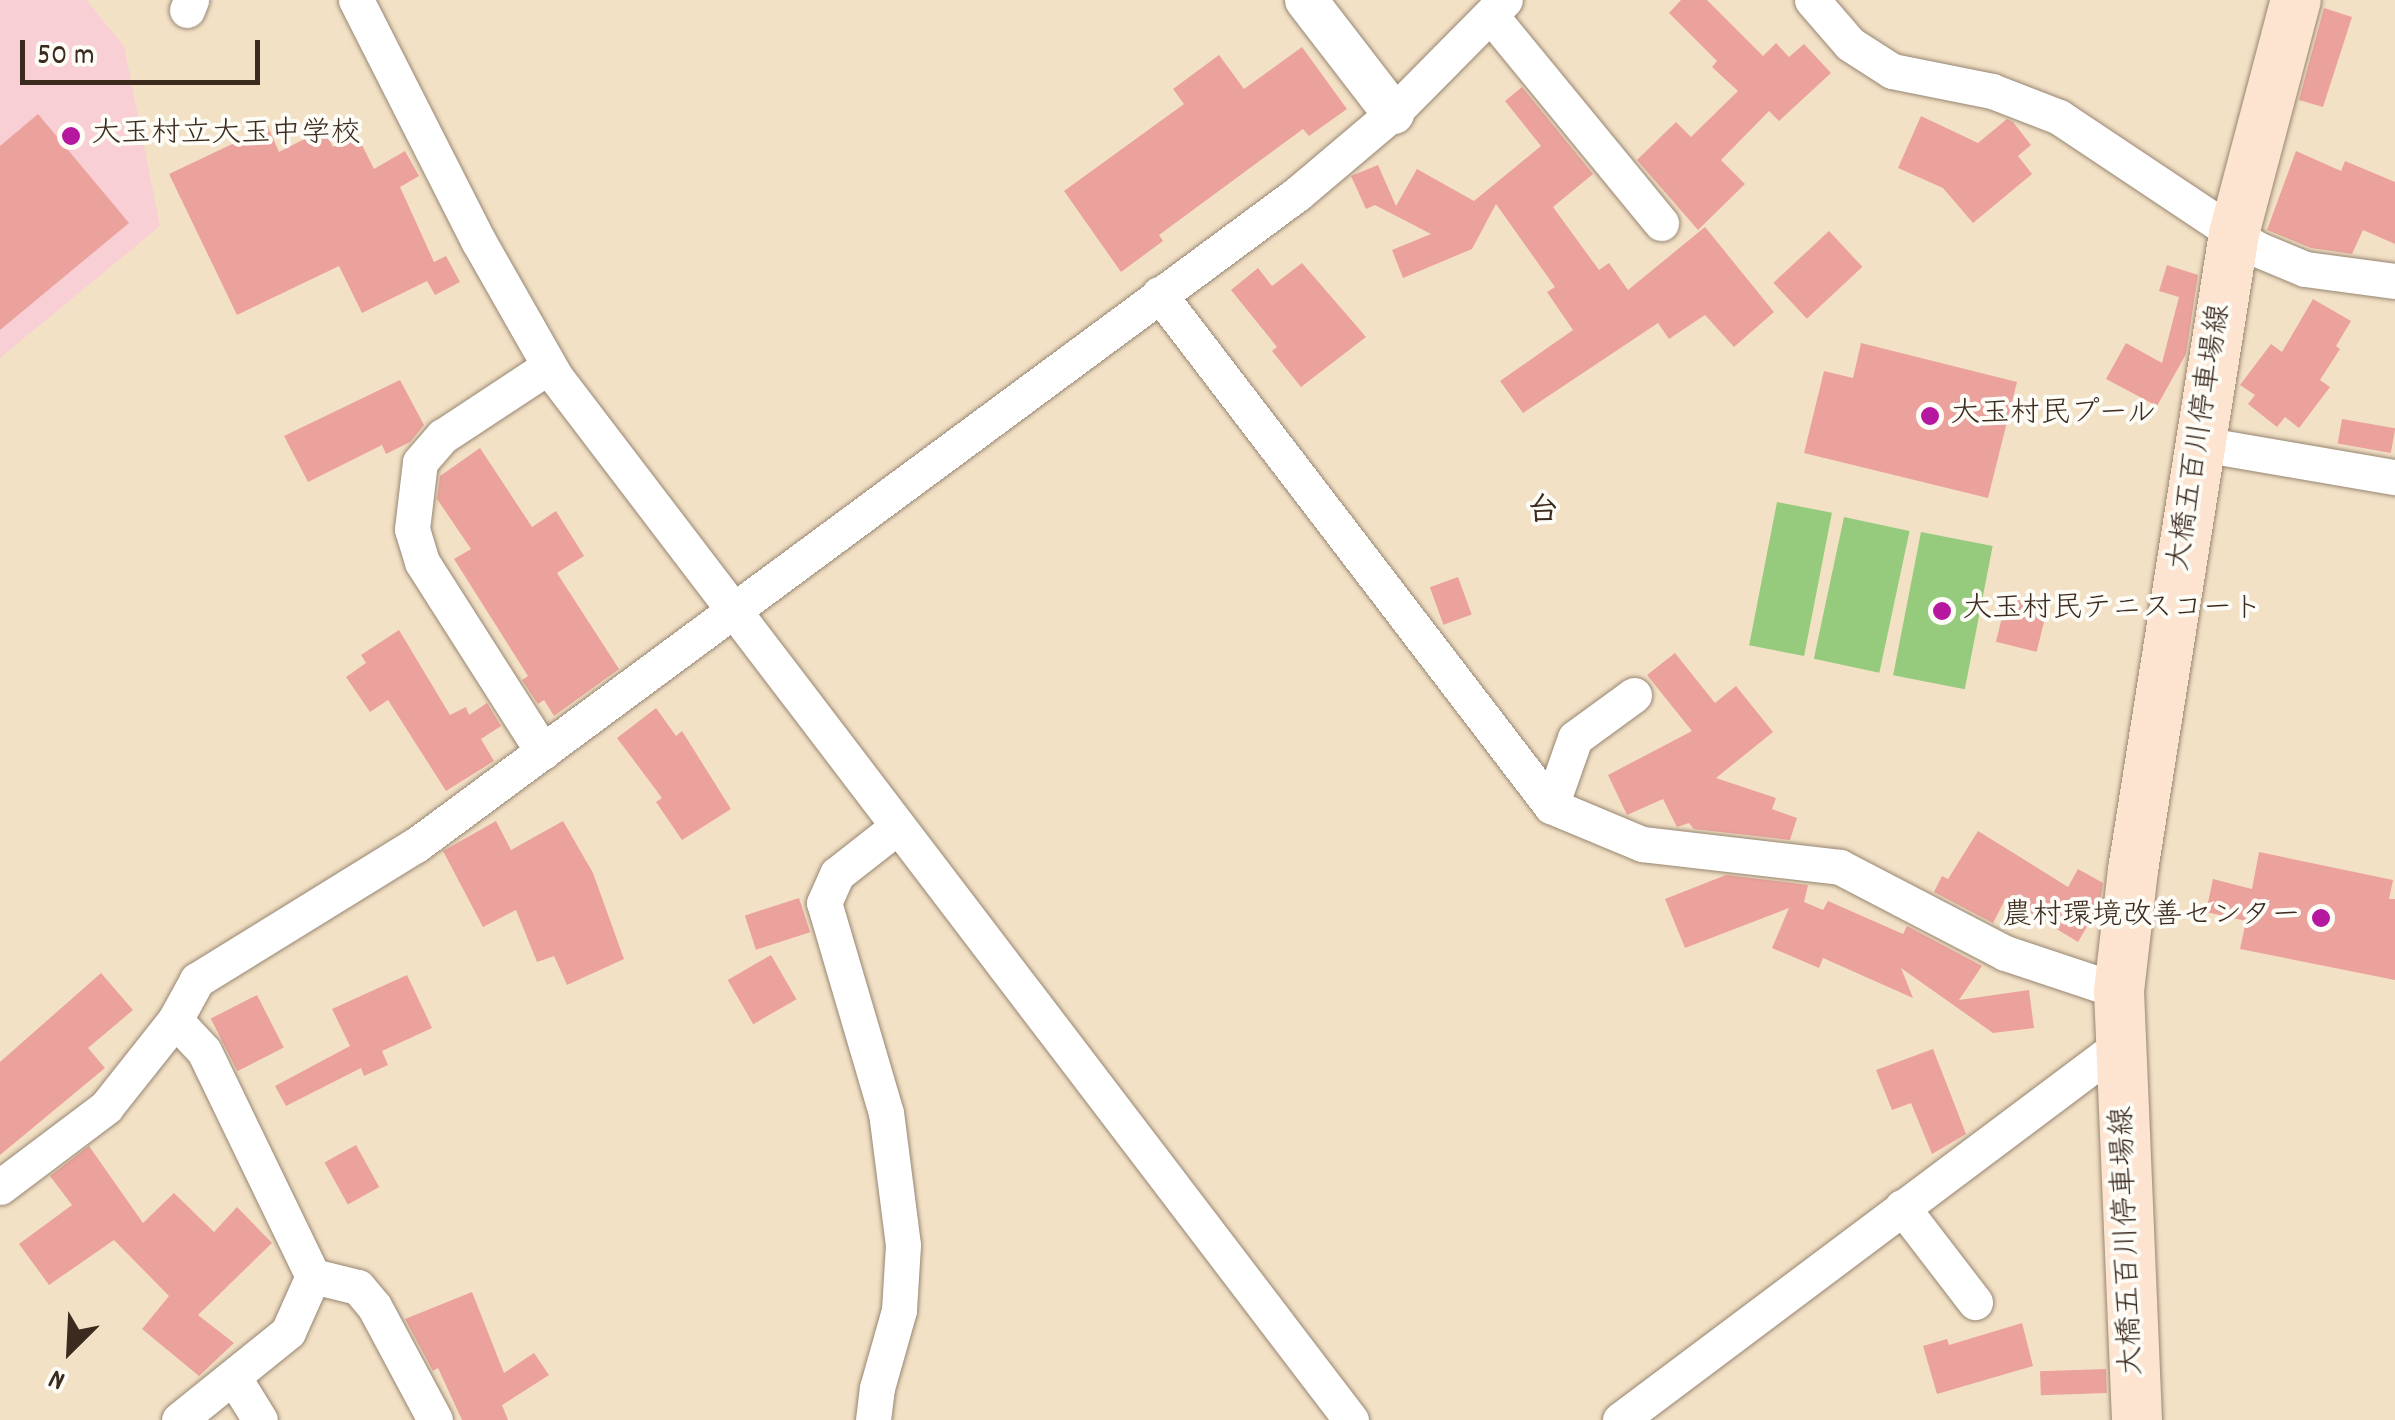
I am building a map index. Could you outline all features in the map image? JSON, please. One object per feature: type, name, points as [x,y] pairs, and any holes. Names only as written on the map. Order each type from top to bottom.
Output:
[{"type":"main road","name":"大橋五百川停車場線","points":[[2137,1420],[2119,991],[2132,870],[2234,234],[2296,0]]},
{"type":"street","points":[[356,0],[479,242],[549,366],[733,614],[1352,1420]]},
{"type":"street","points":[[1306,0],[1393,112]]},
{"type":"street","points":[[1812,0],[1850,44],[1892,71],[1992,91],[2059,117],[2234,234],[2305,269],[2395,281]]},
{"type":"street","points":[[0,1187],[106,1106],[175,1020],[196,980],[416,846],[1297,194],[1393,112],[1498,8],[1660,223]]},
{"type":"street","points":[[1159,294],[1551,806],[1642,844],[1840,867],[2005,953],[2119,991]]},
{"type":"street","points":[[543,752],[422,562],[412,529],[420,462],[443,436],[549,366]]},
{"type":"street","points":[[2201,444],[2395,477]]},
{"type":"street","points":[[1551,806],[1575,738],[1634,696]]},
{"type":"street","points":[[872,1420],[876,1388],[899,1310],[903,1245],[886,1113],[824,903],[837,874],[897,827]]},
{"type":"street","points":[[175,1020],[204,1050],[313,1276],[288,1332],[180,1420]]},
{"type":"street","points":[[1620,1420],[2124,1042]]},
{"type":"street","points":[[1902,1206],[1975,1302]]},
{"type":"street","points":[[313,1276],[358,1287],[374,1306],[435,1420]]},
{"type":"street","points":[[234,1378],[260,1420]]},
{"type":"shaded area","name":"大玉村立大玉中学校","points":[[0,0],[86,0],[124,46],[160,226],[0,358]]},
{"type":"green space","points":[[1777,502],[1832,513],[1804,656],[1749,645]]},
{"type":"green space","name":"大玉村民テニスコート","points":[[1844,517],[1910,531],[1879,673],[1814,659]]},
{"type":"green space","name":"大玉村民テニスコート","points":[[1921,532],[1993,546],[1965,689],[1893,675]]},
{"type":"building","points":[[1681,0],[1707,0],[1763,56],[1776,43],[1789,57],[1804,44],[1831,73],[1779,121],[1769,111],[1721,160],[1745,184],[1698,230],[1637,160],[1676,122],[1691,137],[1738,91],[1712,67],[1717,61],[1669,13]]},
{"type":"building","points":[[2324,8],[2352,17],[2323,107],[2299,100]]},
{"type":"building","points":[[1302,47],[1347,109],[1309,136],[1303,129],[1159,235],[1163,241],[1121,272],[1064,191],[1184,104],[1173,89],[1219,55],[1244,89]]},
{"type":"building","points":[[1522,87],[1593,174],[1553,207],[1599,270],[1609,263],[1628,290],[1705,227],[1774,312],[1734,347],[1705,315],[1669,339],[1658,323],[1523,413],[1500,381],[1573,330],[1547,292],[1555,287],[1496,204],[1472,249],[1403,278],[1392,250],[1431,234],[1375,205],[1366,209],[1351,176],[1378,165],[1396,206],[1417,169],[1474,201],[1541,146],[1505,101]]},
{"type":"building","points":[[38,114],[129,223],[0,330],[0,146]]},
{"type":"building","points":[[1921,116],[1978,143],[2007,119],[2013,122],[2031,145],[2018,156],[2032,174],[1973,223],[1943,188],[1898,168]]},
{"type":"building","points":[[268,127],[279,152],[324,129],[333,147],[357,135],[374,169],[405,151],[419,176],[400,187],[434,262],[446,256],[460,282],[435,295],[427,281],[362,313],[339,266],[237,315],[169,174]]},
{"type":"building","points":[[2296,151],[2341,171],[2345,161],[2395,182],[2395,244],[2363,230],[2352,254],[2311,248],[2267,230]]},
{"type":"building","points":[[1829,231],[1862,267],[1807,319],[1773,283]]},
{"type":"building","points":[[1302,263],[1366,337],[1301,387],[1272,351],[1277,347],[1231,290],[1258,268],[1272,286]]},
{"type":"building","points":[[2167,265],[2198,275],[2186,354],[2157,406],[2106,379],[2126,343],[2162,363],[2179,297],[2159,291]]},
{"type":"building","points":[[2313,299],[2351,321],[2336,346],[2340,349],[2320,380],[2330,387],[2299,428],[2285,417],[2277,427],[2248,404],[2255,395],[2240,385],[2271,344],[2282,352]]},
{"type":"building","points":[[1861,343],[2017,382],[1988,498],[1804,453],[1824,371],[1853,378]]},
{"type":"building","points":[[400,380],[424,425],[410,442],[386,454],[382,445],[308,482],[284,436]]},
{"type":"building","points":[[2342,419],[2395,428],[2391,453],[2338,444]]},
{"type":"building","points":[[480,448],[532,527],[556,511],[584,556],[557,573],[619,669],[554,716],[544,700],[538,704],[522,680],[528,676],[454,559],[471,549],[437,499],[440,476]]},
{"type":"building","points":[[1458,577],[1472,615],[1443,625],[1430,587]]},
{"type":"building","points":[[2007,597],[2048,607],[2037,652],[1996,642]]},
{"type":"building","points":[[399,630],[450,715],[466,707],[469,715],[487,703],[501,726],[481,739],[494,761],[446,791],[388,700],[370,712],[346,677],[366,663],[361,655]]},
{"type":"building","points":[[1675,653],[1715,703],[1736,686],[1773,732],[1716,778],[1776,798],[1772,809],[1797,818],[1790,840],[1694,829],[1689,823],[1677,827],[1663,799],[1627,815],[1608,775],[1692,731],[1647,675]]},
{"type":"building","points":[[656,708],[676,736],[682,731],[731,809],[682,840],[656,802],[662,798],[617,738]]},
{"type":"building","points":[[496,821],[511,850],[563,821],[593,873],[624,959],[567,985],[554,956],[537,962],[516,910],[483,927],[443,851]]},
{"type":"building","points":[[1978,831],[2068,887],[2078,869],[2103,883],[2100,904],[2078,942],[2014,903],[2005,900],[1993,923],[1934,892],[1942,876],[1948,879]]},
{"type":"building","points":[[2259,852],[2393,880],[2389,899],[2395,899],[2395,980],[2240,949],[2246,921],[2206,912],[2213,879],[2252,889]]},
{"type":"building","points":[[1726,875],[1808,885],[1804,902],[1823,910],[1828,901],[1903,934],[1907,926],[1982,966],[1959,1000],[2029,990],[2034,1028],[1993,1033],[1901,968],[1913,998],[1823,958],[1819,968],[1772,948],[1789,908],[1685,948],[1665,899]]},
{"type":"building","points":[[799,898],[810,932],[756,950],[745,916]]},
{"type":"building","points":[[771,955],[797,999],[753,1024],[728,980]]},
{"type":"building","points":[[101,973],[133,1010],[88,1048],[105,1068],[0,1155],[0,1062]]},
{"type":"building","points":[[407,975],[432,1028],[382,1051],[388,1065],[364,1076],[361,1068],[286,1106],[275,1086],[350,1046],[332,1009]]},
{"type":"building","points":[[257,995],[284,1048],[237,1071],[211,1019]]},
{"type":"building","points":[[1933,1049],[1966,1134],[1932,1154],[1911,1103],[1892,1110],[1876,1070]]},
{"type":"building","points":[[356,1145],[379,1187],[348,1204],[325,1162]]},
{"type":"building","points":[[89,1146],[143,1223],[174,1193],[214,1232],[237,1207],[272,1243],[198,1315],[234,1343],[199,1376],[142,1329],[169,1296],[114,1240],[49,1285],[19,1244],[72,1205],[50,1176]]},
{"type":"building","points":[[472,1292],[504,1373],[534,1353],[549,1375],[502,1405],[508,1420],[462,1420],[438,1368],[433,1371],[405,1319]]},
{"type":"building","points":[[2022,1323],[2033,1366],[1937,1394],[1923,1346],[1947,1339],[1949,1345]]},
{"type":"building","points":[[2106,1369],[2107,1393],[2041,1395],[2040,1371]]},
{"type":"place","name":"大玉村立大玉中学校","points":[[71,136]]},
{"type":"place","name":"大玉村民プール","points":[[1930,416]]},
{"type":"place","name":"大玉村民テニスコート","points":[[1942,611]]},
{"type":"place","name":"農村環境改善センター","points":[[2321,918]]},
{"type":"district","name":"台","points":[[1543,513]]}]
